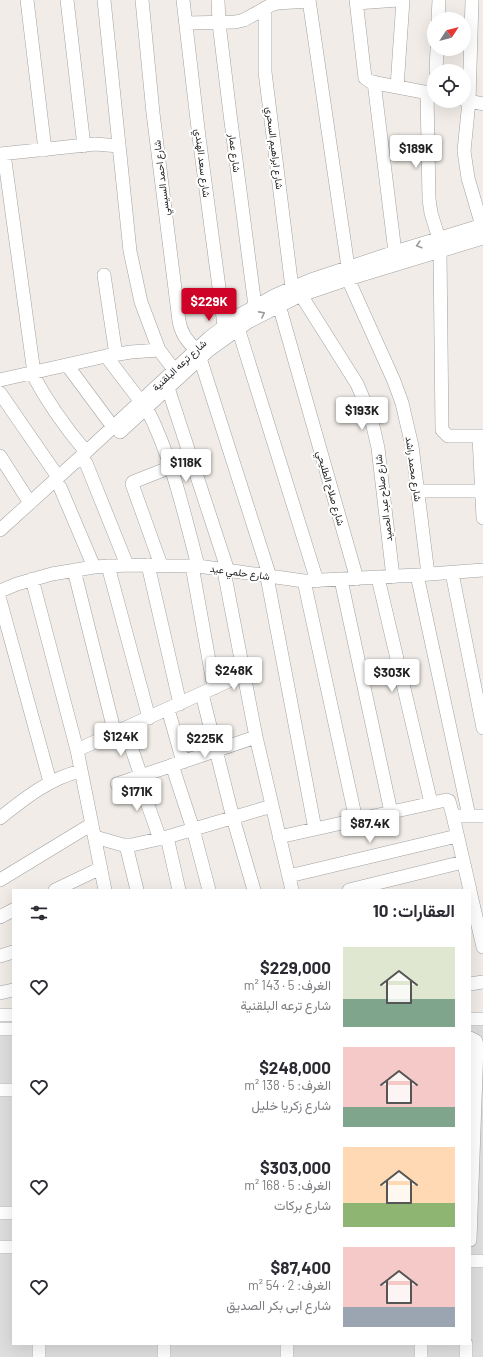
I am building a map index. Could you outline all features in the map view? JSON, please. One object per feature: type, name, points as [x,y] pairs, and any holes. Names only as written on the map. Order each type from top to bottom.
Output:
[{"type":"street","points":[[27,0],[45,150]]},
{"type":"street","points":[[67,0],[84,146]]},
{"type":"street","points":[[104,0],[130,251],[135,277],[141,302],[159,350],[177,374]]},
{"type":"street","name":"شارع احمد السيسي","points":[[142,0],[153,113],[180,329],[184,337],[198,353]]},
{"type":"street","name":"شارع سعد الهندي","points":[[183,0],[224,325]]},
{"type":"street","name":"شارع عمار","points":[[218,0],[219,23],[255,306]]},
{"type":"street","points":[[398,0],[357,1],[364,75],[369,81],[427,92]]},
{"type":"street","points":[[397,87],[403,0]]},
{"type":"street","points":[[438,12],[439,0]]},
{"type":"street","points":[[468,64],[472,0]]},
{"type":"street","points":[[186,23],[235,22],[244,20],[276,3],[309,1]]},
{"type":"street","name":"شارع محمد راشد","points":[[309,1],[348,273],[402,402],[412,446],[418,491],[423,575],[469,816]]},
{"type":"street","name":"شارع ابراهيم السحري","points":[[265,8],[266,77],[297,291]]},
{"type":"street","points":[[374,82],[394,252]]},
{"type":"street","points":[[471,102],[483,104]]},
{"type":"street","points":[[430,108],[429,199],[434,226],[440,245],[442,430],[448,436],[481,436],[483,518]]},
{"type":"street","points":[[466,108],[465,164],[483,230]]},
{"type":"street","points":[[119,146],[96,144],[1,153],[33,373],[44,396],[86,457],[127,565]]},
{"type":"street","name":"شارع ترعه البلقنية","points":[[0,540],[59,482],[177,374],[224,325],[255,306],[348,273],[440,245],[483,230]]},
{"type":"street","name":"شارع ترعه البلقنية","points":[[348,273],[394,252],[440,245]]},
{"type":"street","points":[[104,275],[111,356],[144,405],[157,428],[171,467],[195,566],[214,688]]},
{"type":"street","name":"شارع ترعه البلقنية","points":[[198,353],[279,305],[297,291]]},
{"type":"street","name":"شارع صلاح عبد الحميد","points":[[297,291],[357,384],[366,404],[378,448],[393,577]]},
{"type":"street","name":"شارع صلاح الطليحي","points":[[279,305],[356,579]]},
{"type":"street","points":[[238,328],[317,581]]},
{"type":"street","points":[[0,380],[111,356],[145,350],[159,350]]},
{"type":"street","points":[[198,353],[268,577],[315,829]]},
{"type":"street","points":[[67,365],[113,427]]},
{"type":"street","name":"شارع ترعه البلقنية","points":[[86,457],[113,427],[168,388],[177,374]]},
{"type":"street","points":[[168,388],[226,571],[256,737],[292,889]]},
{"type":"street","points":[[0,393],[59,482],[94,567]]},
{"type":"street","points":[[0,456],[30,503]]},
{"type":"street","points":[[171,467],[133,482],[132,484],[155,565],[180,704]]},
{"type":"street","name":"شارع ترعه البلقنية","points":[[2,524],[59,482]]},
{"type":"street","points":[[418,491],[482,491]]},
{"type":"street","name":"شارع حلمي عيد","points":[[0,591],[32,579],[74,570],[127,565],[195,566],[304,581],[378,578],[483,570]]},
{"type":"street","points":[[108,566],[149,718]]},
{"type":"street","points":[[74,570],[120,732],[140,776],[164,838],[179,889]]},
{"type":"street","points":[[452,573],[483,728]]},
{"type":"street","points":[[378,578],[431,803]]},
{"type":"street","points":[[32,579],[77,750],[105,889]]},
{"type":"street","points":[[341,580],[391,812]]},
{"type":"street","points":[[304,581],[356,820]]},
{"type":"street","points":[[0,600],[50,782]]},
{"type":"street","points":[[77,750],[120,732],[244,674]]},
{"type":"street","points":[[202,694],[233,818],[254,889]]},
{"type":"street","points":[[168,709],[178,763],[209,889]]},
{"type":"street","points":[[117,784],[256,737]]},
{"type":"street","points":[[0,818],[50,782],[81,771]]},
{"type":"street","points":[[279,837],[431,803],[448,801],[469,889]]},
{"type":"street","points":[[93,830],[126,845],[132,845],[164,838],[272,806]]},
{"type":"street","points":[[452,816],[483,816]]},
{"type":"street","points":[[0,880],[93,830]]},
{"type":"street","points":[[289,876],[457,836]]},
{"type":"street","points":[[126,845],[137,889]]},
{"type":"street","points":[[353,889],[463,862]]},
{"type":"street","points":[[57,889],[101,868]]},
{"type":"street","points":[[471,896],[478,944]]},
{"type":"street","points":[[0,917],[12,911]]},
{"type":"street","points":[[0,956],[12,952]]},
{"type":"street","points":[[471,984],[483,982]]},
{"type":"street","points":[[0,994],[12,990]]},
{"type":"street","points":[[0,1015],[12,1016]]},
{"type":"street","points":[[471,1019],[483,1019]]},
{"type":"street","points":[[0,1029],[12,1029]]},
{"type":"street","points":[[471,1038],[476,1041],[477,1046],[475,1216],[471,1235]]},
{"type":"street","points":[[0,1090],[12,1090]]},
{"type":"street","points":[[0,1213],[12,1213]]},
{"type":"street","points":[[0,1247],[12,1247]]},
{"type":"street","points":[[471,1261],[483,1261]]},
{"type":"street","points":[[39,1345],[39,1357]]},
{"type":"street","points":[[164,1345],[164,1357]]},
{"type":"street","points":[[287,1345],[287,1357]]},
{"type":"street","points":[[420,1345],[421,1357]]},
{"type":"street","points":[[466,1345],[466,1357]]},
{"type":"shaded area","points":[[0,1019],[12,1019],[12,1345],[471,1345],[471,1024],[483,1024],[483,1357],[0,1357]]}]
